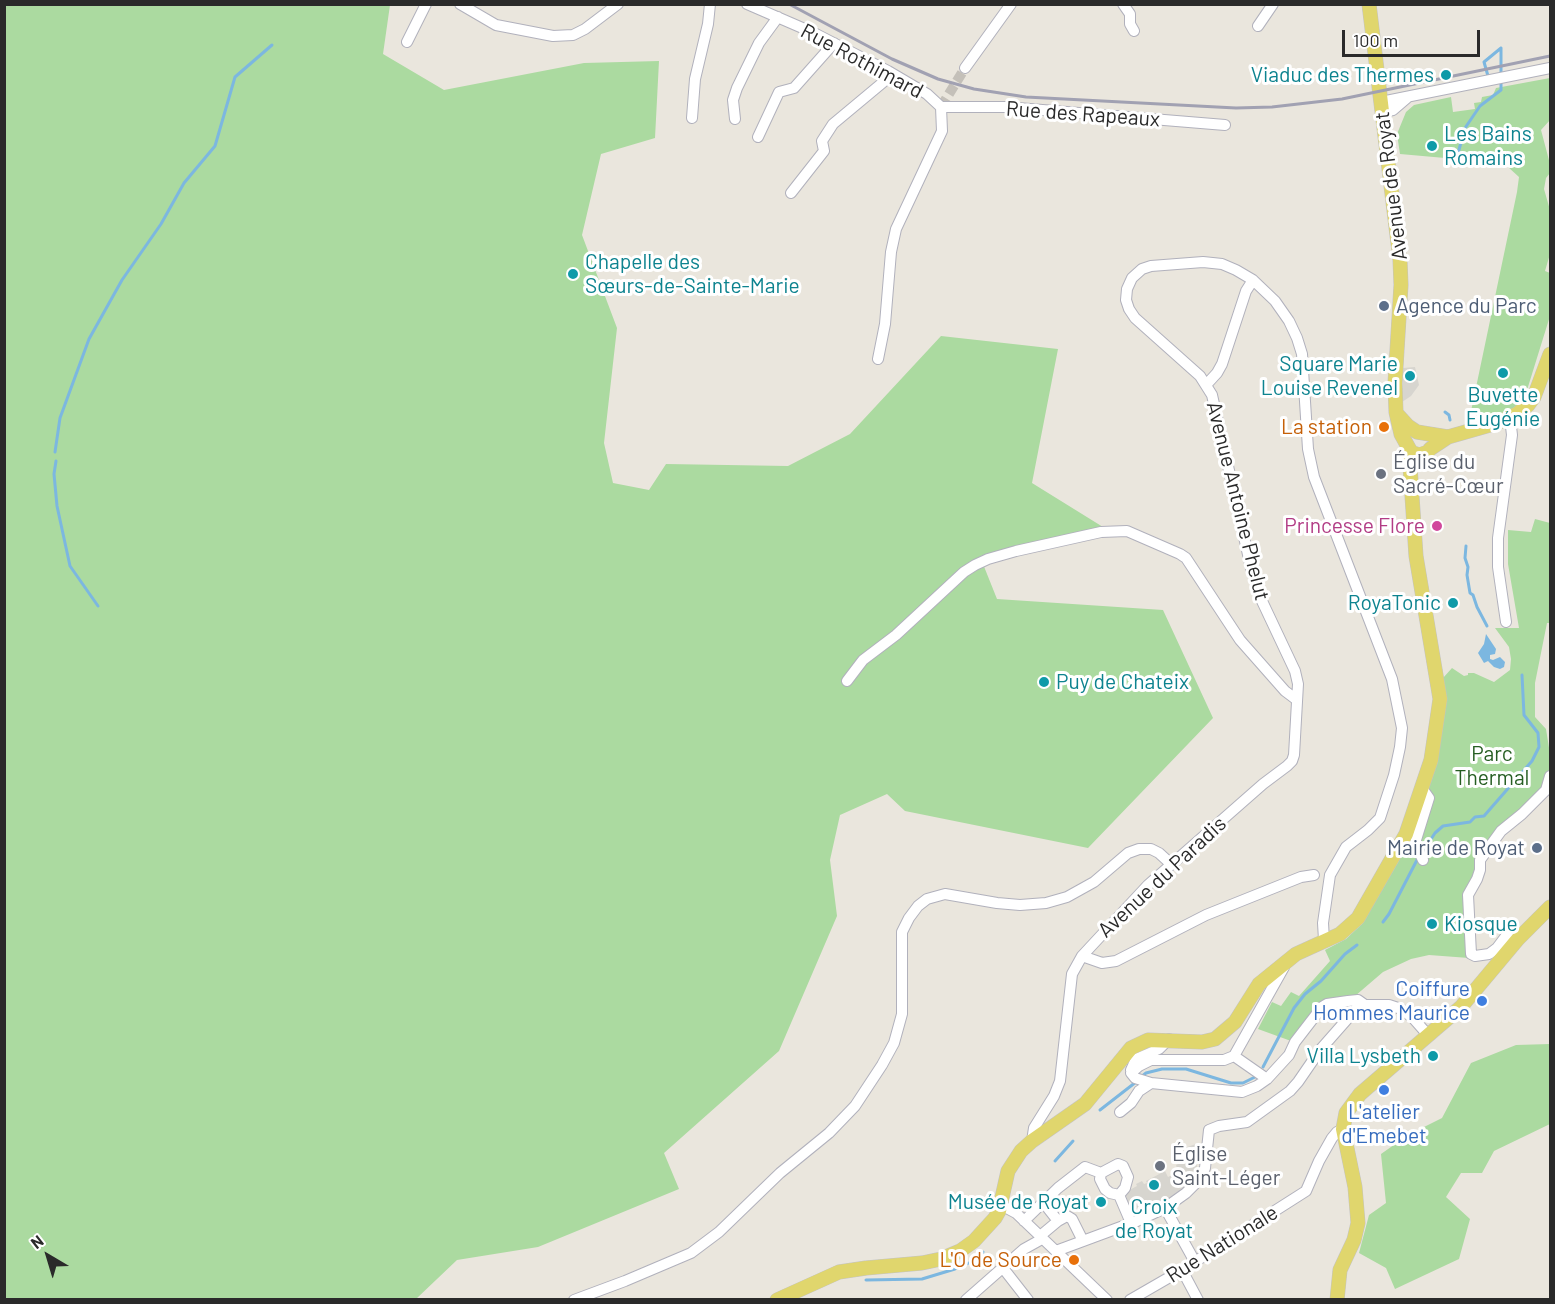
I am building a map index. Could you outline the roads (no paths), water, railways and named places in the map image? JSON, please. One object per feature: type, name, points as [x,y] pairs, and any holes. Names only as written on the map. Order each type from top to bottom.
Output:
[{"type":"main road","name":"Avenue de Royat","points":[[1369,4],[1400,260],[1396,412],[1401,434],[1420,444]]},
{"type":"main road","points":[[777,1299],[840,1272],[941,1259],[960,1251],[974,1241],[995,1218],[1001,1205],[1008,1171],[1021,1151],[1085,1104],[1131,1048],[1148,1040],[1202,1042],[1220,1036],[1235,1022],[1260,984],[1288,961],[1324,940],[1340,934],[1351,925],[1365,907],[1399,849],[1431,760],[1440,699],[1416,556],[1410,466],[1420,444],[1510,418],[1528,405],[1534,397],[1551,354]]},
{"type":"main road","points":[[1336,1298],[1340,1270],[1354,1240],[1358,1223],[1343,1129],[1344,1119],[1360,1094],[1461,1007],[1518,939],[1551,907]]},
{"type":"street","points":[[407,42],[426,4]]},
{"type":"street","points":[[460,4],[496,25],[553,36],[573,35],[585,29],[618,4]]},
{"type":"street","points":[[692,118],[695,79],[708,24],[710,4]]},
{"type":"street","name":"Rue Rothimard","points":[[747,4],[834,43],[927,94],[941,107]]},
{"type":"street","points":[[965,68],[1011,4]]},
{"type":"street","points":[[1123,4],[1130,14],[1130,24],[1134,31]]},
{"type":"street","points":[[1258,26],[1273,4]]},
{"type":"street","points":[[735,119],[733,100],[741,76],[759,43],[778,17]]},
{"type":"street","points":[[758,137],[779,92],[794,88],[834,43]]},
{"type":"street","points":[[1382,107],[1399,107],[1407,98],[1551,68]]},
{"type":"street","points":[[791,193],[824,151],[822,141],[833,124],[892,74]]},
{"type":"street","points":[[878,359],[885,324],[891,252],[896,229],[942,131],[941,107]]},
{"type":"street","name":"Rue des Rapeaux","points":[[941,107],[1006,107],[1225,125]]},
{"type":"street","name":"Avenue Antoine Phelut","points":[[1297,700],[1298,684],[1295,671],[1262,601],[1251,568],[1212,395],[1200,376],[1135,318],[1129,309],[1126,300],[1127,289],[1132,278],[1142,269],[1151,266],[1203,262],[1222,264],[1236,270],[1253,280],[1275,301],[1298,338],[1302,354],[1308,449],[1314,477],[1392,680],[1401,728],[1400,747],[1394,775],[1380,818],[1346,847],[1330,875],[1323,923],[1324,940]]},
{"type":"street","points":[[1206,385],[1222,364],[1246,291],[1253,280]]},
{"type":"street","points":[[1506,622],[1498,567],[1498,538],[1512,435],[1510,418]]},
{"type":"street","points":[[847,681],[863,660],[896,635],[964,572],[975,565],[987,559],[1016,551],[1101,532],[1127,531],[1186,558],[1240,640],[1285,691],[1297,700]]},
{"type":"street","name":"Avenue du Paradis","points":[[1032,1141],[1034,1128],[1060,1082],[1072,974],[1082,956],[1148,885],[1292,761],[1297,700]]},
{"type":"street","points":[[1518,939],[1506,936],[1497,948],[1487,954],[1475,956],[1471,954],[1468,895],[1477,879],[1480,860],[1501,831],[1546,790],[1551,776]]},
{"type":"street","points":[[1422,788],[1429,798],[1415,843],[1423,860]]},
{"type":"street","points":[[574,1299],[625,1281],[691,1253],[719,1232],[780,1173],[830,1133],[855,1106],[894,1043],[902,1014],[902,932],[918,906],[927,899],[945,894],[1020,905],[1046,903],[1067,897],[1094,882],[1128,853],[1139,849],[1151,849],[1160,853],[1171,864]]},
{"type":"street","points":[[1082,956],[1102,963],[1116,962],[1206,915],[1314,875]]},
{"type":"street","points":[[1120,1112],[1131,1102],[1138,1091],[1139,1066],[1151,1060],[1224,1060],[1234,1056],[1288,961]]},
{"type":"street","points":[[1170,1040],[1159,1049],[1136,1059],[1131,1068],[1140,1079],[1188,1088],[1242,1092],[1261,1074],[1289,1055],[1295,1042],[1327,1004],[1358,1000],[1365,1005]]},
{"type":"street","points":[[1056,1251],[1165,1208],[1186,1193],[1200,1178],[1205,1168],[1209,1130],[1219,1126],[1247,1122],[1271,1106],[1299,1082],[1320,1050],[1358,1008],[1365,1005],[1389,1005],[1413,1018],[1428,1035]]},
{"type":"street","points":[[1234,1056],[1261,1074]]},
{"type":"street","name":"Rue Nationale","points":[[1136,1298],[1306,1191],[1332,1138],[1343,1129]]},
{"type":"street","points":[[1024,1221],[1058,1188],[1085,1167],[1101,1173],[1118,1164],[1123,1166],[1128,1177],[1125,1188],[1119,1195]]},
{"type":"street","points":[[1101,1173],[1100,1179],[1105,1190],[1119,1195]]},
{"type":"street","points":[[1119,1195],[1131,1223]]},
{"type":"street","points":[[1043,1202],[1058,1221]]},
{"type":"street","points":[[1001,1205],[1016,1213],[1107,1299]]},
{"type":"street","points":[[1165,1208],[1195,1262]]},
{"type":"street","points":[[966,1299],[1058,1221],[1067,1216],[1072,1219],[1083,1241]]},
{"type":"street","points":[[1003,1268],[1028,1299]]},
{"type":"street","points":[[1182,1270],[1198,1299]]},
{"type":"water","points":[[1486,634],[1496,649],[1495,654],[1490,655],[1490,659],[1500,657],[1505,662],[1504,667],[1500,669],[1488,661],[1484,663],[1478,653],[1484,644]]},
{"type":"waterway","points":[[55,452],[60,418],[89,339],[122,280],[161,224],[184,183],[215,146],[235,77],[272,45]]},
{"type":"waterway","points":[[1491,77],[1488,76],[1484,62],[1501,48]]},
{"type":"waterway","points":[[1457,157],[1465,128],[1480,106],[1501,90],[1501,48]]},
{"type":"waterway","points":[[1445,412],[1449,415],[1450,420]]},
{"type":"waterway","points":[[56,461],[54,474],[57,506],[70,566],[98,606]]},
{"type":"waterway","points":[[1466,546],[1465,558],[1470,593],[1487,626]]},
{"type":"waterway","points":[[1422,853],[1435,833],[1443,826],[1470,822],[1475,817],[1484,816],[1532,761],[1539,747],[1538,733],[1524,715],[1522,675]]},
{"type":"waterway","points":[[1383,922],[1418,858]]},
{"type":"waterway","points":[[1263,1067],[1294,1008],[1305,994],[1357,945]]},
{"type":"waterway","points":[[1141,1077],[1146,1073],[1162,1069],[1186,1069],[1231,1083],[1243,1083],[1255,1077]]},
{"type":"waterway","points":[[1100,1110],[1136,1082]]},
{"type":"waterway","points":[[1055,1161],[1073,1141]]},
{"type":"waterway","points":[[866,1280],[922,1279],[971,1262],[983,1252]]},
{"type":"tunnel","points":[[941,107],[965,68]]},
{"type":"railway","points":[[789,4],[892,59],[938,79],[974,89],[1026,97],[1236,108],[1272,107],[1342,99],[1550,56]]},
{"type":"place","name":"Viaduc des Thermes","points":[[1446,75]]},
{"type":"place","name":"Les Bains Romains","points":[[1432,146]]},
{"type":"place","name":"Chapelle des Sœurs-de-Sainte-Marie","points":[[573,274]]},
{"type":"place","name":"Agence du Parc","points":[[1384,306]]},
{"type":"place","name":"Buvette Eugénie","points":[[1503,373]]},
{"type":"place","name":"Square Marie Louise Revenel","points":[[1410,376]]},
{"type":"place","name":"La station","points":[[1384,427]]},
{"type":"place","name":"Église du Sacré-Cœur","points":[[1381,474]]},
{"type":"place","name":"Princesse Flore","points":[[1437,526]]},
{"type":"place","name":"RoyaTonic","points":[[1453,603]]},
{"type":"place","name":"Puy de Chateix","points":[[1044,682]]},
{"type":"place","name":"Mairie de Royat","points":[[1537,848]]},
{"type":"place","name":"Kiosque","points":[[1432,924]]},
{"type":"place","name":"Coiffure Hommes Maurice","points":[[1482,1001]]},
{"type":"place","name":"Villa Lysbeth","points":[[1433,1056]]},
{"type":"place","name":"L'atelier d'Emebet","points":[[1384,1090]]},
{"type":"place","name":"Église Saint-Léger","points":[[1160,1166]]},
{"type":"place","name":"Croix de Royat","points":[[1154,1185]]},
{"type":"place","name":"Musée de Royat","points":[[1101,1202]]},
{"type":"place","name":"L'O de Source","points":[[1074,1260]]},
{"type":"park label","name":"Parc Thermal","points":[[1492,766]]}]
